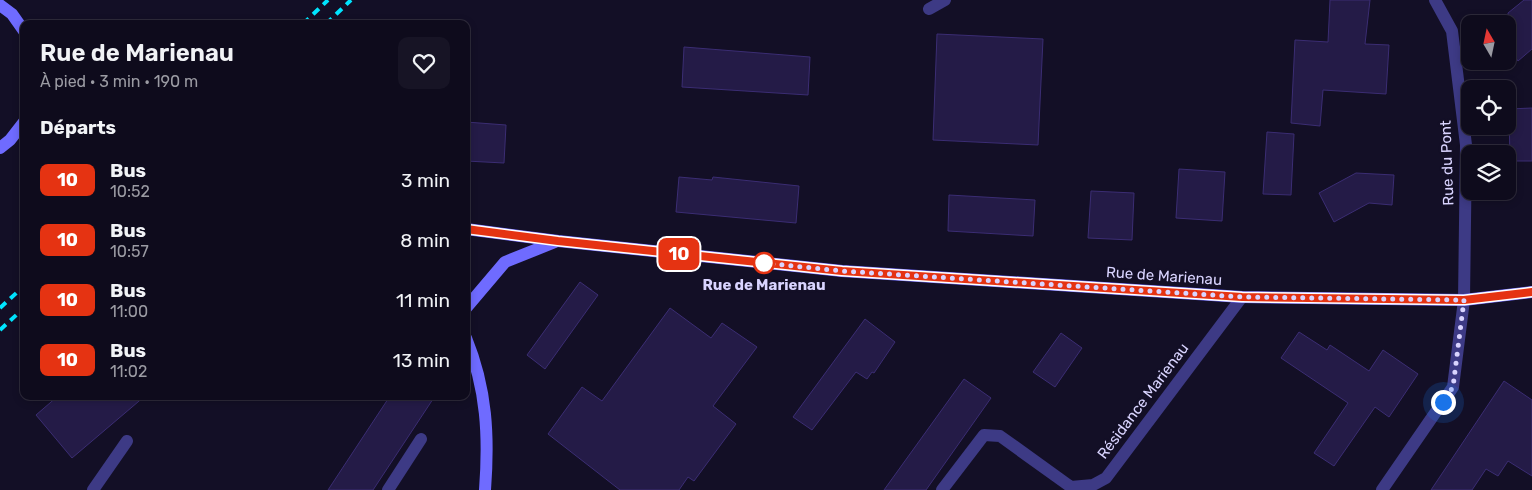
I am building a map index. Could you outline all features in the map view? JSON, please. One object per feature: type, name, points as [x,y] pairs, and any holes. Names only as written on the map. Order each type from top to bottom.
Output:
[{"type":"street","points":[[929,9],[945,0]]},
{"type":"street","name":"Rue du Pont","points":[[1382,490],[1453,387],[1464,300],[1466,145],[1452,31],[1435,0]]},
{"type":"street","points":[[0,5],[12,14],[20,26]]},
{"type":"street","points":[[5,144],[20,127]]},
{"type":"street","points":[[5,144],[20,139]]},
{"type":"street","name":"Rue de Marienau","points":[[470,230],[558,241],[842,271],[1242,297],[1464,300],[1532,292]]},
{"type":"street","points":[[470,303],[505,262],[530,250],[558,241]]},
{"type":"street","name":"Résidance Marienau","points":[[942,490],[984,435],[1000,436],[1071,487],[1092,485],[1106,478],[1242,297]]},
{"type":"street","points":[[470,351],[481,385],[488,442],[485,490]]},
{"type":"street","points":[[388,490],[421,439]]},
{"type":"street","points":[[93,490],[127,441]]},
{"type":"building","points":[[1330,0],[1370,0],[1365,44],[1389,45],[1386,94],[1323,90],[1320,126],[1291,123],[1295,40],[1328,42]]},
{"type":"building","points":[[1524,0],[1532,0],[1532,49],[1518,61],[1516,58],[1516,15],[1508,15]]},
{"type":"building","points":[[937,34],[1043,39],[1038,145],[933,140]]},
{"type":"building","points":[[684,47],[810,57],[808,95],[682,87]]},
{"type":"building","points":[[1532,108],[1532,161],[1516,161],[1516,145],[1510,145],[1510,135],[1516,135],[1516,109]]},
{"type":"building","points":[[470,122],[506,125],[504,163],[470,161]]},
{"type":"building","points":[[1267,132],[1294,134],[1291,195],[1263,194]]},
{"type":"building","points":[[1179,169],[1225,172],[1222,221],[1176,218]]},
{"type":"building","points":[[1356,173],[1394,175],[1392,205],[1369,203],[1334,222],[1319,193]]},
{"type":"building","points":[[679,177],[712,180],[713,177],[799,186],[796,223],[676,212]]},
{"type":"building","points":[[1091,191],[1134,193],[1132,240],[1088,238]]},
{"type":"building","points":[[949,195],[1035,200],[1033,236],[948,231]]},
{"type":"building","points":[[580,282],[598,295],[545,369],[527,355]]},
{"type":"building","points":[[670,308],[711,338],[722,323],[757,347],[713,406],[736,424],[694,481],[688,477],[679,490],[620,490],[548,434],[582,387],[602,401]]},
{"type":"building","points":[[865,319],[895,342],[874,373],[872,372],[867,379],[856,372],[812,430],[793,417]]},
{"type":"building","points":[[1299,332],[1327,350],[1330,345],[1369,371],[1383,350],[1418,374],[1389,417],[1375,407],[1334,466],[1314,453],[1348,403],[1281,358]]},
{"type":"building","points":[[1061,333],[1082,348],[1055,387],[1033,372]]},
{"type":"building","points":[[964,379],[991,398],[926,490],[884,490]]},
{"type":"building","points":[[1504,381],[1532,400],[1532,476],[1508,461],[1498,476],[1486,469],[1472,490],[1431,490]]},
{"type":"building","points":[[53,400],[140,400],[72,458],[36,415]]},
{"type":"building","points":[[387,400],[432,400],[373,490],[328,490]]},
{"type":"railway","points":[[307,20],[328,0]]},
{"type":"railway","points":[[330,20],[351,0]]},
{"type":"railway","points":[[0,308],[20,290]]},
{"type":"railway","points":[[0,330],[20,312]]},
{"type":"bus line","name":"10","points":[[470,230],[558,241],[842,271],[1242,297],[1464,300],[1532,292]]},
{"type":"place","name":"Rue de Marienau","points":[[764,263]]},
{"type":"route","points":[[764,263],[842,271],[1242,297],[1464,300],[1453,387],[1443,402]]}]
